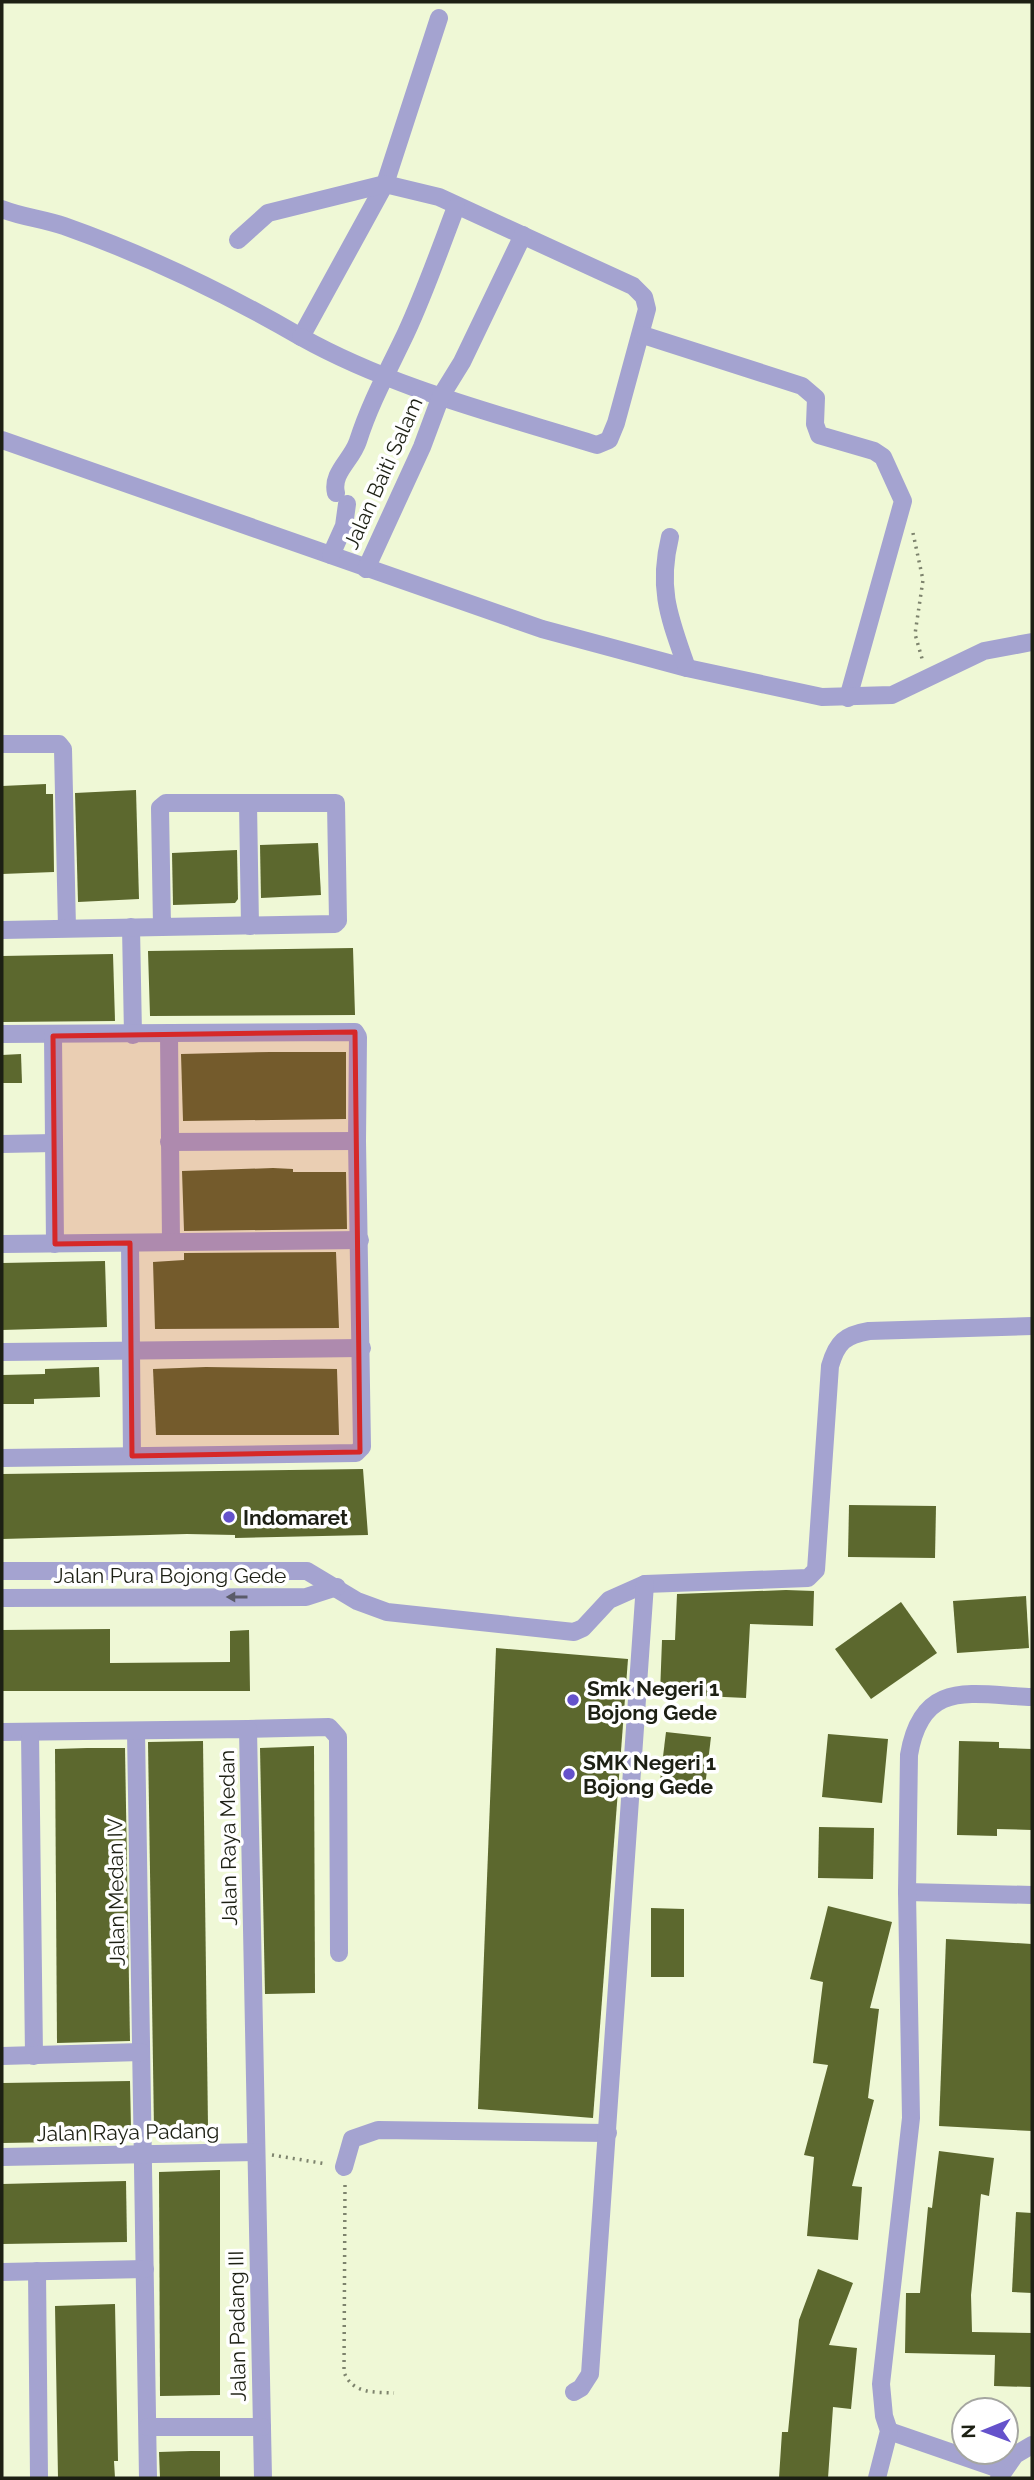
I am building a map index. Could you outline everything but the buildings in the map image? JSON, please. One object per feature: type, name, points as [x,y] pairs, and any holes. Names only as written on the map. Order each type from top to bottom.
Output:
[{"type":"street","points":[[301,337],[385,184],[439,18]]},
{"type":"street","points":[[2,209],[61,225],[191,278],[301,337],[385,375],[441,396],[597,445],[609,440],[617,423],[643,335],[647,309],[643,297],[633,286],[422,191],[385,184],[268,213],[238,240]]},
{"type":"street","points":[[331,555],[347,518],[334,486],[338,473],[354,451],[364,417],[419,304],[456,207]]},
{"type":"street","name":"Jalan Baiti Salam","points":[[366,569],[422,447],[441,396],[462,362],[523,235]]},
{"type":"street","points":[[643,335],[808,389],[816,398],[815,424],[819,435],[874,451],[883,457],[903,501],[848,698]]},
{"type":"street","points":[[2,439],[542,629],[687,668],[822,697],[892,695],[984,651],[1032,642]]},
{"type":"street","points":[[670,537],[663,577],[664,596],[687,668]]},
{"type":"street","points":[[2,744],[59,744],[63,749],[67,928]]},
{"type":"street","points":[[248,803],[250,926]]},
{"type":"street","points":[[2,929],[250,926],[334,924],[340,917],[336,803],[162,805],[162,927]]},
{"type":"street","points":[[131,927],[133,1035]]},
{"type":"street","points":[[2,1034],[53,1036],[355,1032],[358,1037],[357,1141],[362,1348],[360,1452],[2,1458]]},
{"type":"street","points":[[169,1034],[171,1242]]},
{"type":"street","points":[[53,1036],[55,1244]]},
{"type":"street","points":[[169,1142],[357,1141]]},
{"type":"street","points":[[2,1144],[54,1143]]},
{"type":"street","points":[[2,1244],[360,1240]]},
{"type":"street","points":[[130,1243],[132,1456]]},
{"type":"street","points":[[2,1571],[307,1571],[358,1601],[387,1612],[574,1632],[583,1628],[609,1600],[645,1584],[808,1578],[816,1570],[830,1366],[836,1346],[849,1334],[869,1331],[1032,1326]]},
{"type":"street","points":[[2,1352],[362,1348]]},
{"type":"street","points":[[574,2392],[581,2388],[590,2374],[645,1584]]},
{"type":"street","name":"Jalan Pura Bojong Gede","points":[[2,1598],[306,1597],[337,1587]]},
{"type":"street","points":[[877,2478],[889,2431],[884,2416],[881,2384],[911,2118],[907,1892],[909,1755],[919,1718],[928,1707],[942,1699],[964,1695],[1032,1697]]},
{"type":"street","points":[[248,1729],[329,1727],[338,1737],[339,1953]]},
{"type":"street","name":"Jalan Raya Medan","points":[[2,1732],[248,1729],[256,2152]]},
{"type":"street","name":"Jalan Medan IV","points":[[136,1731],[145,2155]]},
{"type":"street","points":[[30,1732],[34,2056]]},
{"type":"street","points":[[907,1892],[1032,1895]]},
{"type":"street","points":[[2,2056],[141,2052]]},
{"type":"street","points":[[344,2167],[352,2139],[378,2130],[608,2133]]},
{"type":"street","name":"Jalan Raya Padang","points":[[2,2157],[256,2152]]},
{"type":"street","name":"Jalan Padang III","points":[[148,2427],[262,2427],[256,2152]]},
{"type":"street","points":[[145,2155],[148,2478]]},
{"type":"street","points":[[2,2272],[145,2269]]},
{"type":"street","points":[[37,2271],[38,2478]]},
{"type":"street","points":[[262,2427],[263,2478]]},
{"type":"street","points":[[889,2431],[1000,2474],[1015,2455],[1032,2445]]},
{"type":"path","points":[[903,501],[919,554],[923,580],[915,620],[916,647],[932,677]]},
{"type":"path","points":[[256,2152],[344,2167],[344,2372],[348,2381],[362,2391],[394,2393]]},
{"type":"highlighted area","points":[[355,1032],[360,1452],[132,1456],[130,1243],[55,1244],[53,1036]]},
{"type":"place","name":"Indomaret","points":[[229,1517]]},
{"type":"place","name":"Smk Negeri 1 Bojong Gede","points":[[573,1700]]},
{"type":"place","name":"SMK Negeri 1 Bojong Gede","points":[[569,1774]]}]
